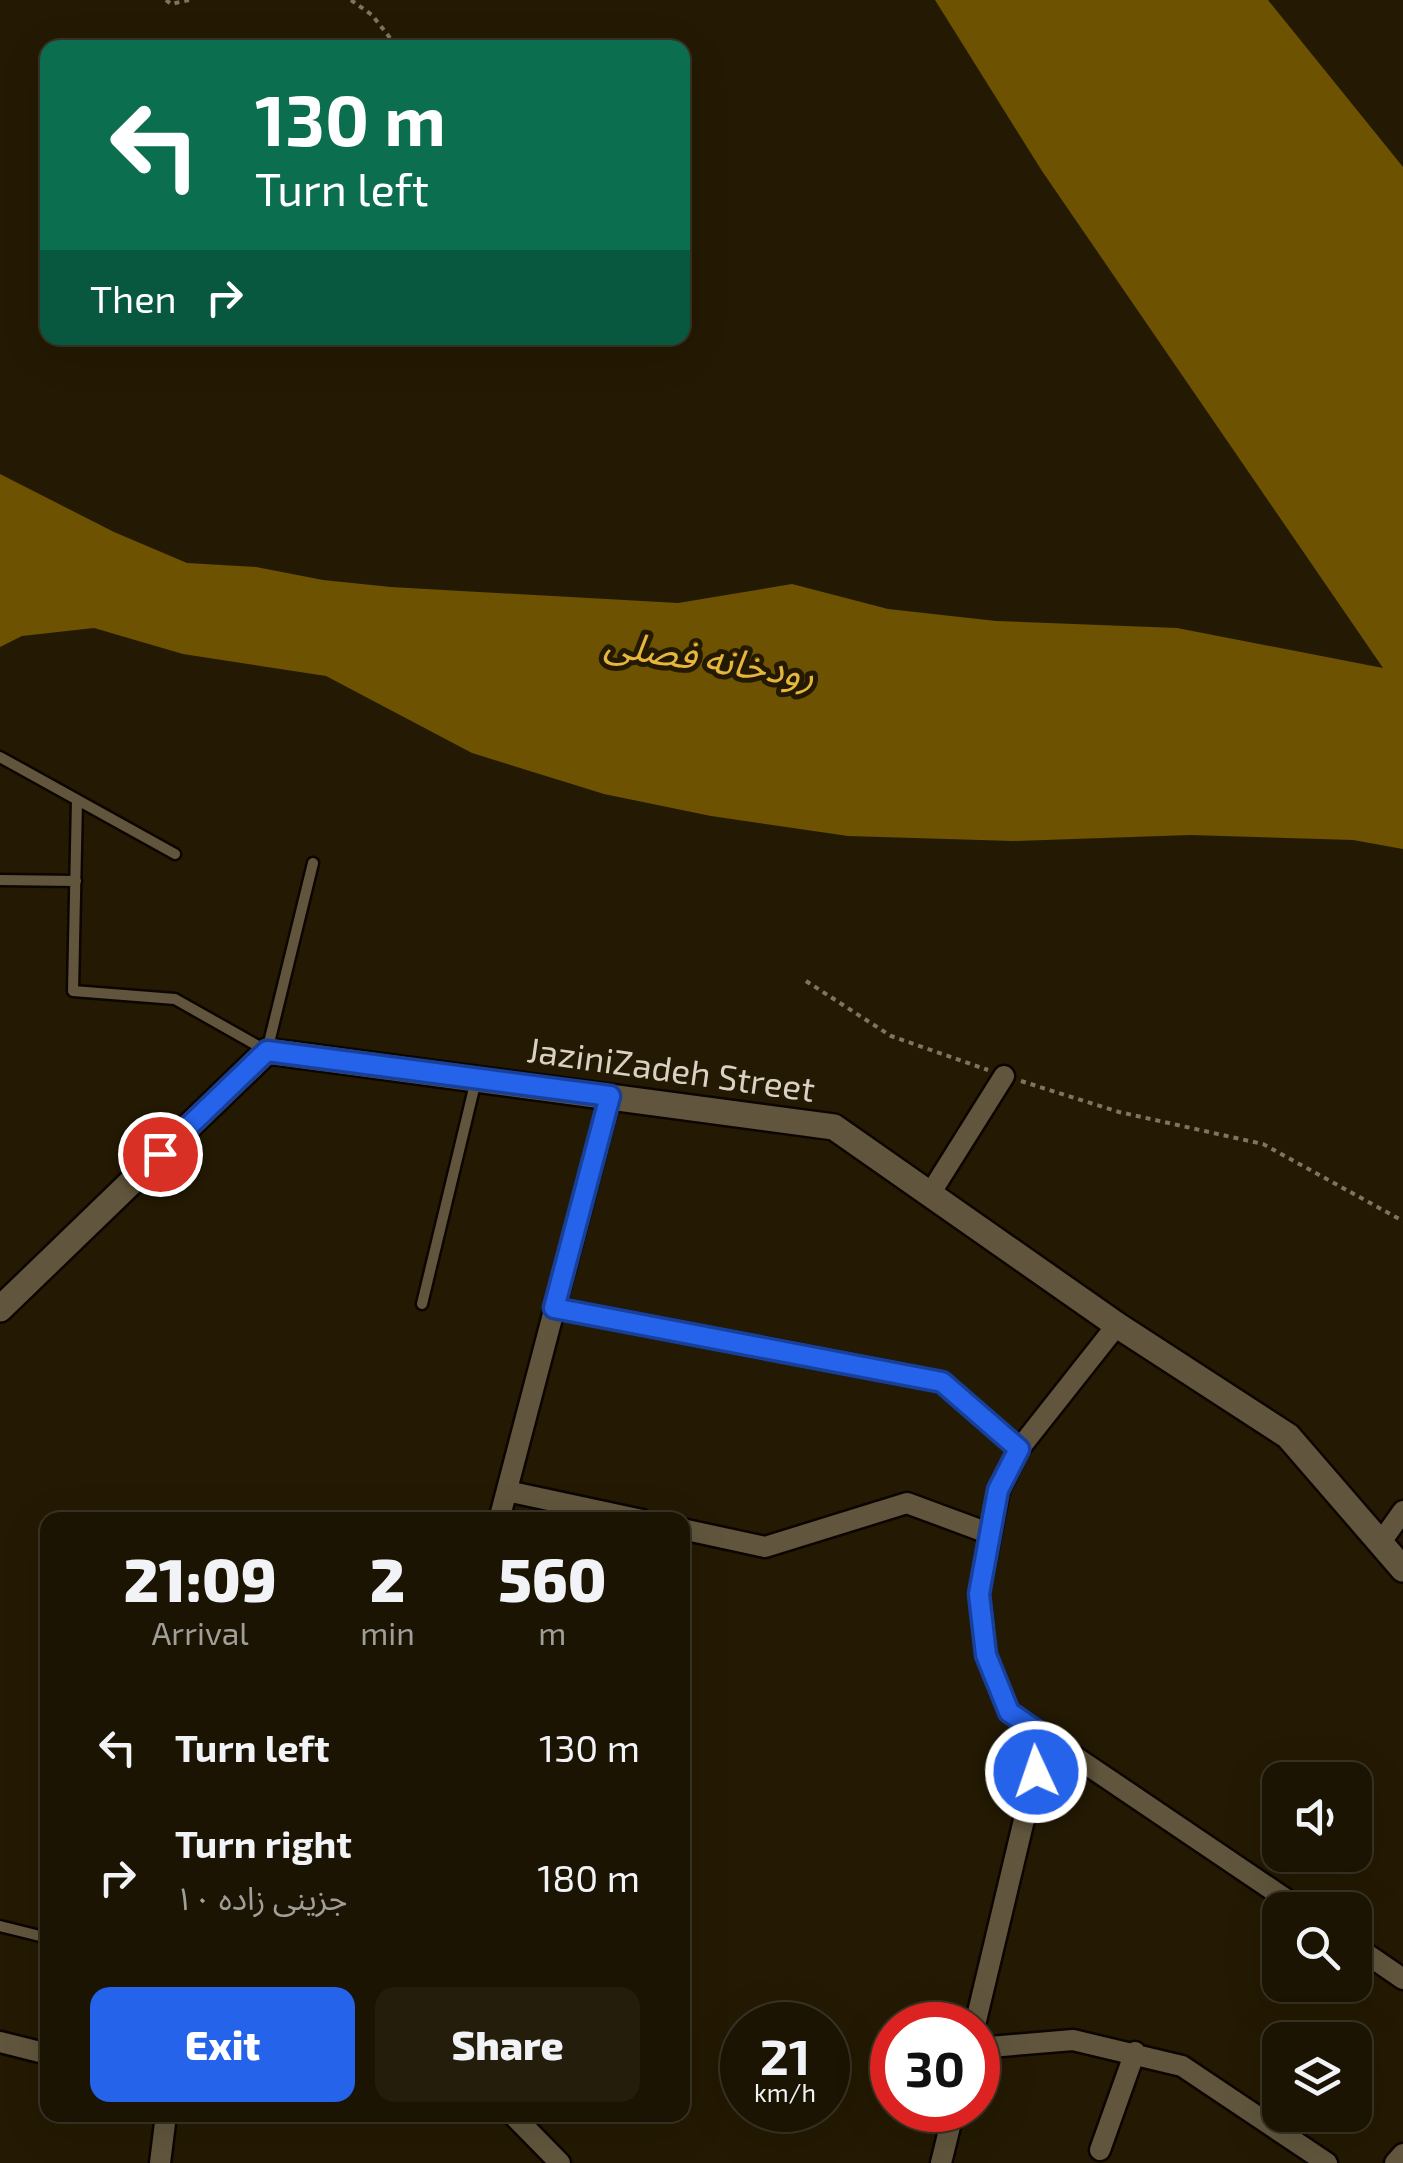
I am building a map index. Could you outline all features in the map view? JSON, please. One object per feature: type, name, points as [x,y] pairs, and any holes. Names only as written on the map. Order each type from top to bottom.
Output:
[{"type":"street","name":"JaziniZadeh Street","points":[[267,1051],[834,1126],[1117,1325],[1288,1436],[1403,1569]]},
{"type":"street","points":[[0,1309],[267,1051]]},
{"type":"street","points":[[930,1194],[1004,1076]]},
{"type":"street","points":[[501,1512],[610,1096]]},
{"type":"street","points":[[554,1308],[942,1382],[1019,1449]]},
{"type":"street","points":[[1117,1325],[1019,1449],[998,1490],[979,1594],[986,1655],[1009,1712],[1275,1892]]},
{"type":"street","points":[[507,1491],[605,1512]]},
{"type":"street","points":[[690,1531],[765,1547],[907,1503],[988,1533]]},
{"type":"street","points":[[1381,1542],[1403,1512]]},
{"type":"street","points":[[980,2002],[1044,1736]]},
{"type":"street","points":[[1372,1958],[1403,1979]]},
{"type":"street","points":[[1000,2046],[1072,2040],[1182,2066],[1327,2163]]},
{"type":"street","points":[[0,2042],[40,2052]]},
{"type":"street","points":[[1100,2150],[1135,2052]]},
{"type":"street","points":[[160,2163],[165,2122]]},
{"type":"street","points":[[520,2122],[560,2163]]},
{"type":"street","points":[[941,2163],[949,2132]]},
{"type":"street","points":[[1395,2163],[1403,2154]]},
{"type":"lane","points":[[0,758],[176,854]]},
{"type":"lane","points":[[78,800],[74,991],[175,999],[267,1051],[314,863]]},
{"type":"lane","points":[[0,880],[76,882]]},
{"type":"lane","points":[[422,1304],[476,1079]]},
{"type":"lane","points":[[0,1926],[40,1936]]},
{"type":"path","points":[[166,0],[171,4],[189,0]]},
{"type":"path","points":[[351,0],[372,15],[392,40]]},
{"type":"path","points":[[806,981],[891,1036],[1119,1112],[1263,1144],[1403,1221]]},
{"type":"water","name":"رودخانه فصلی","points":[[935,0],[1268,0],[1403,167],[1403,849],[1353,840],[1190,835],[1013,841],[848,836],[711,816],[604,794],[472,753],[326,676],[183,654],[94,628],[22,636],[0,647],[0,474],[114,532],[187,563],[256,567],[323,580],[391,587],[678,603],[792,584],[888,609],[996,621],[1177,628],[1383,668],[1042,171]]},
{"type":"route","points":[[160,1154],[267,1051],[610,1096],[554,1308],[942,1382],[1019,1449],[998,1490],[979,1594],[986,1655],[1009,1712],[1044,1736],[1036,1772]]}]
